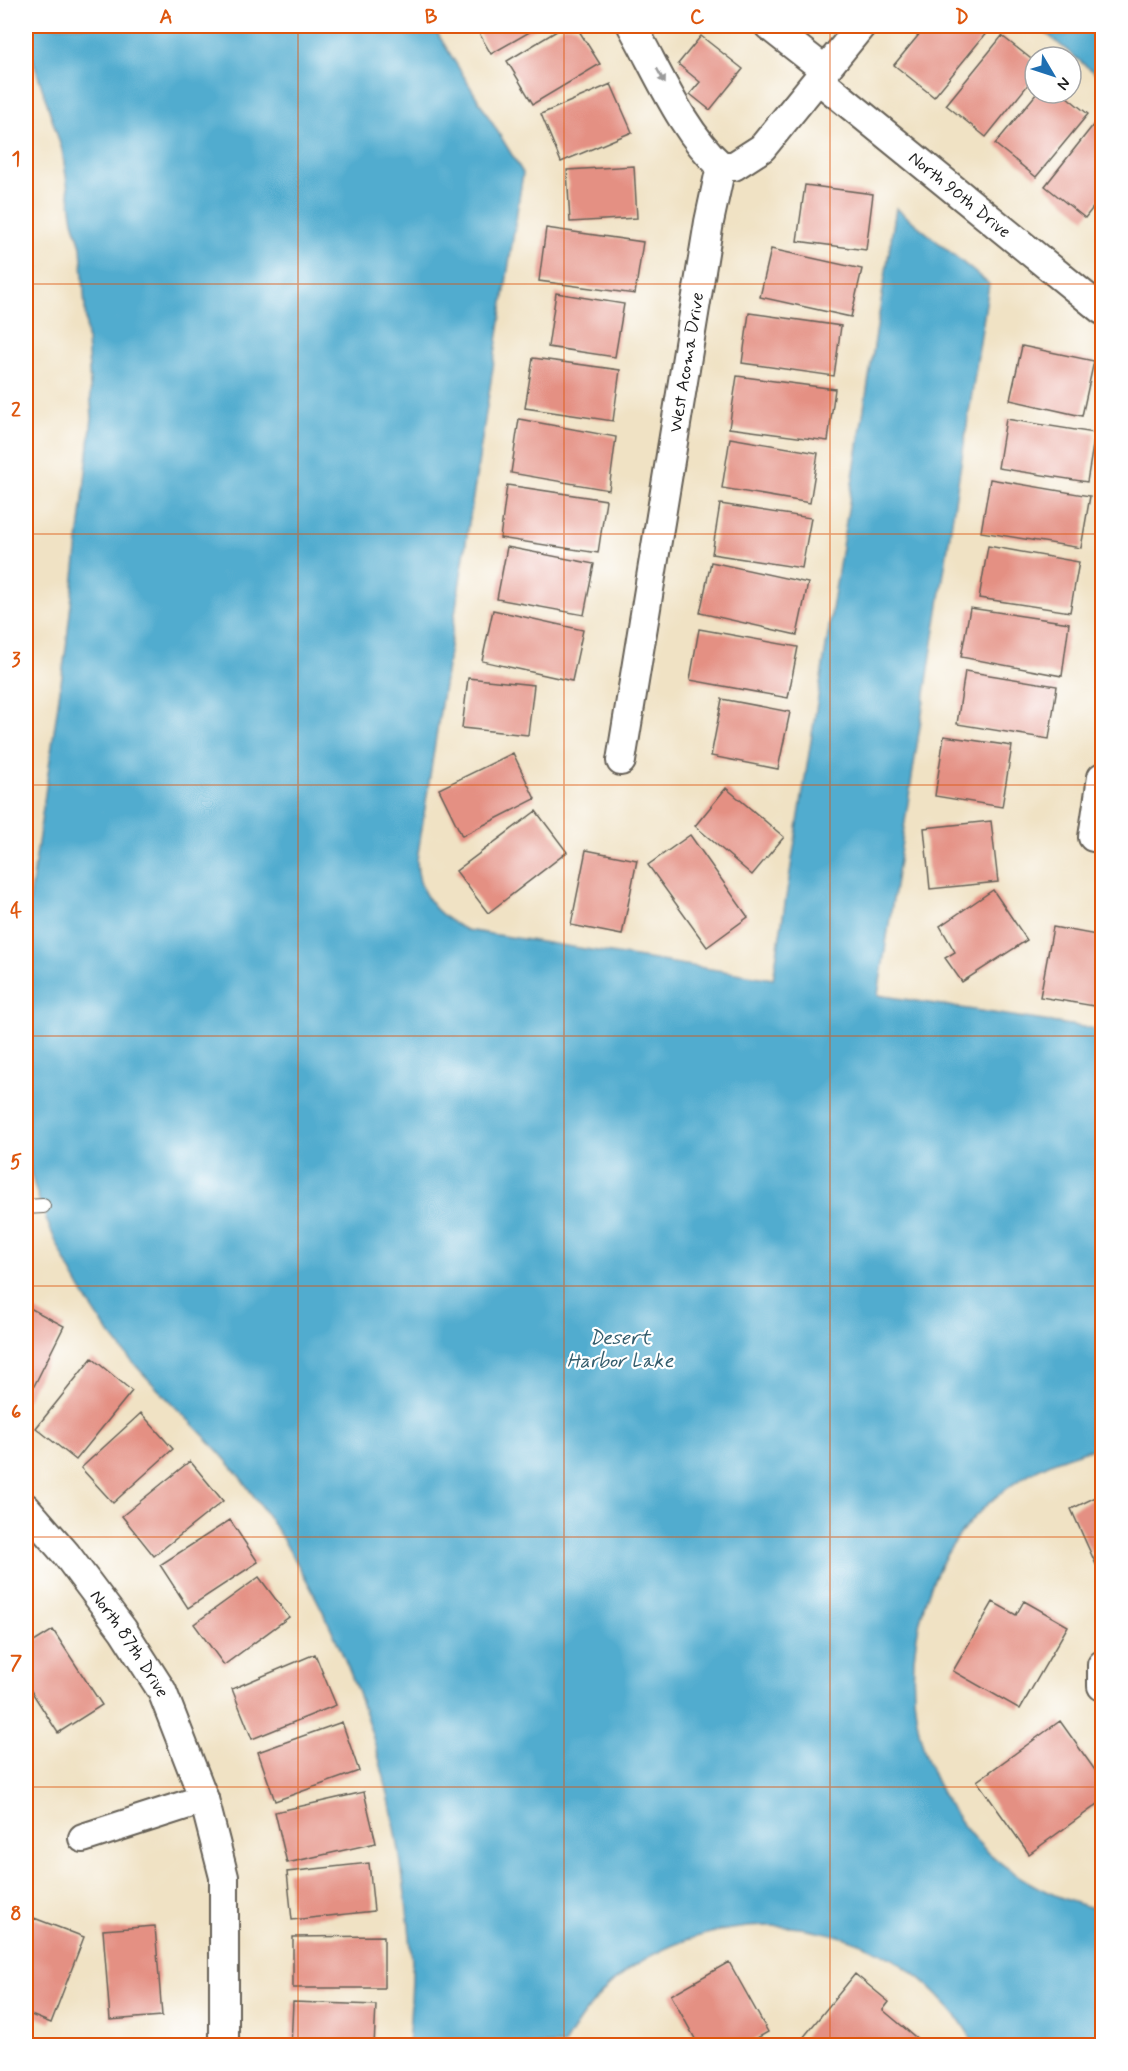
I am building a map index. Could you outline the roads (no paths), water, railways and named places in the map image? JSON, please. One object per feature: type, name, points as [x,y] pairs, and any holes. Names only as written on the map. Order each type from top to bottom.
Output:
[{"type":"street","points":[[632,26],[691,133],[704,151],[721,166],[734,166],[762,148],[861,26]]},
{"type":"street","name":"North 90th Drive","points":[[769,26],[821,75],[1102,310]]},
{"type":"street","name":"West Acoma Drive","points":[[621,761],[709,222],[721,166]]},
{"type":"street","points":[[1093,837],[1102,777]]},
{"type":"street","name":"North 87th Drive","points":[[26,1508],[66,1554],[123,1630],[162,1691],[204,1798],[224,1877],[224,2046]]},
{"type":"street","points":[[1102,1665],[1102,1686]]},
{"type":"street","points":[[83,1838],[204,1798]]},
{"type":"lane","points":[[26,1207],[43,1206]]},
{"type":"water","name":"Desert Harbor Lake","points":[[26,26],[433,26],[523,173],[417,860],[421,883],[431,903],[446,918],[466,930],[773,979],[896,208],[989,284],[878,995],[1102,1030],[1102,1447],[1020,1480],[961,1534],[925,1602],[913,1677],[925,1753],[960,1822],[1019,1876],[1102,1910],[1102,2045],[975,2045],[947,2004],[911,1972],[870,1948],[826,1933],[779,1926],[731,1929],[684,1941],[640,1962],[607,1988],[579,2022],[564,2045],[408,2045],[412,1989],[411,1951],[397,1838],[370,1729],[352,1677],[330,1626],[304,1576],[243,1481],[216,1449],[130,1359],[96,1314],[51,1231],[31,1175],[26,1149],[26,926],[66,648],[92,418],[81,246],[73,221],[62,150],[26,38]]},
{"type":"water","points":[[1037,26],[1102,26],[1102,79],[1083,64],[1083,45],[1060,45]]}]
